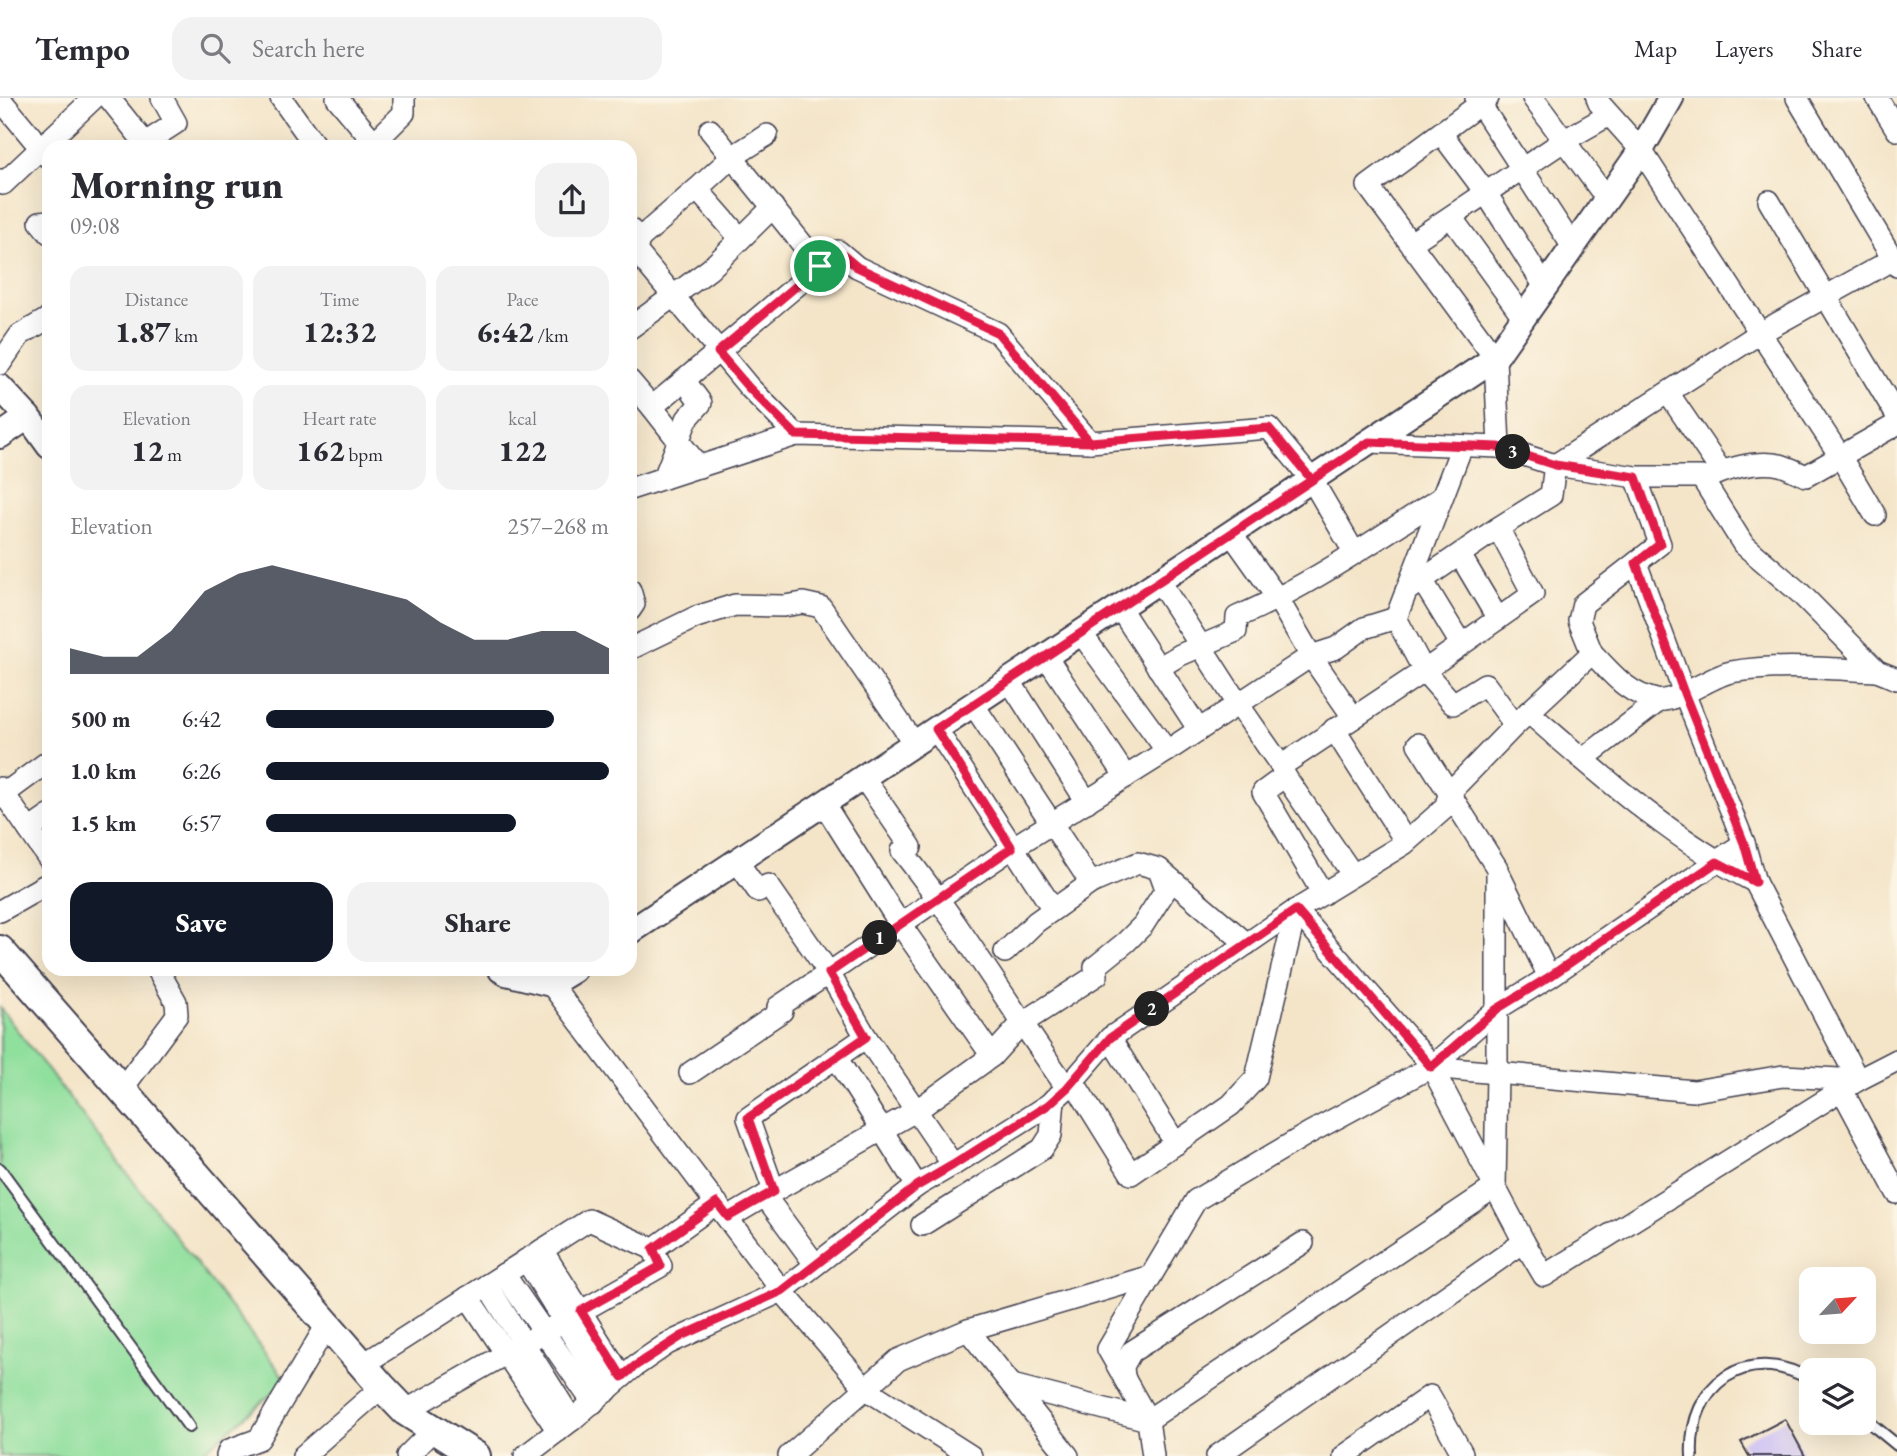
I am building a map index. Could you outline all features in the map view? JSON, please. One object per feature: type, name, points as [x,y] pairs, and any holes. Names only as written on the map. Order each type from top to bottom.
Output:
[{"type":"main road","points":[[0,950],[382,1387],[405,1411],[477,1456]]},
{"type":"street","points":[[57,140],[94,98]]},
{"type":"street","points":[[108,98],[141,140]]},
{"type":"street","points":[[152,140],[176,123],[162,98]]},
{"type":"street","points":[[281,98],[311,140]]},
{"type":"street","points":[[337,98],[369,140]]},
{"type":"street","points":[[379,140],[404,113],[404,98]]},
{"type":"street","points":[[1533,98],[1607,199]]},
{"type":"street","points":[[637,927],[1495,359],[1641,150],[1671,98]]},
{"type":"street","points":[[1414,585],[1551,495],[1555,465],[1760,333],[1896,260],[1797,98]]},
{"type":"street","points":[[1877,98],[1897,131]]},
{"type":"street","points":[[0,99],[42,149]]},
{"type":"street","points":[[1499,447],[1495,359],[1368,186],[1482,100],[1573,247]]},
{"type":"street","points":[[1410,243],[1565,141],[1603,106],[1641,150],[1840,456],[1875,515]]},
{"type":"street","points":[[710,130],[820,266]]},
{"type":"street","points":[[1441,133],[1486,193],[1545,287]]},
{"type":"street","points":[[637,232],[696,189],[732,157],[767,135]]},
{"type":"street","points":[[1,184],[42,155]]},
{"type":"street","points":[[696,189],[740,238]]},
{"type":"street","points":[[1769,201],[1897,416]]},
{"type":"street","points":[[637,323],[710,269],[773,208]]},
{"type":"street","points":[[1451,217],[1524,318]]},
{"type":"street","points":[[652,407],[838,251],[857,267],[998,333],[1090,442]]},
{"type":"street","points":[[637,252],[748,387],[796,435]]},
{"type":"street","points":[[0,363],[20,335],[42,322]]},
{"type":"street","points":[[664,478],[687,419],[701,403],[684,380]]},
{"type":"street","points":[[0,387],[42,436]]},
{"type":"street","points":[[637,389],[699,467]]},
{"type":"street","points":[[1668,393],[1712,475],[1742,544],[1800,593],[1877,671],[1897,680]]},
{"type":"street","points":[[0,436],[28,417]]},
{"type":"street","points":[[1369,442],[1499,447],[1555,465],[1636,477],[1701,477],[1753,466],[1778,465],[1806,476],[1897,424]]},
{"type":"street","points":[[637,487],[796,435],[1090,442],[1269,428],[1312,480],[1354,552]]},
{"type":"street","points":[[690,1073],[782,1011],[778,1007],[1012,848],[1167,751],[1311,656],[1336,648],[1364,628],[1396,618],[1414,585],[1441,498],[1462,446]]},
{"type":"street","points":[[1636,477],[1660,544],[1583,604],[1580,621],[1592,653],[1630,691],[1659,701]]},
{"type":"street","points":[[1158,668],[1236,631],[1237,617],[1310,582],[1441,498]]},
{"type":"street","points":[[1323,894],[1263,792],[1283,771],[1334,729],[1533,594],[1498,528]]},
{"type":"street","points":[[1231,533],[1278,599],[1311,656],[1353,717]]},
{"type":"street","points":[[1460,555],[1498,619]]},
{"type":"street","points":[[1636,563],[1744,843],[1755,882],[1850,1085],[1897,1193]]},
{"type":"street","points":[[1159,580],[1238,704],[1353,875]]},
{"type":"street","points":[[1414,585],[1461,644]]},
{"type":"street","points":[[637,646],[696,617],[735,605],[783,606],[803,603],[821,607],[914,743]]},
{"type":"street","points":[[1119,607],[1199,730]]},
{"type":"street","points":[[1396,618],[1424,670],[1453,704],[1485,684],[1521,718],[1583,759],[1631,801],[1717,862],[1755,882]]},
{"type":"street","points":[[1081,632],[1167,751]]},
{"type":"street","points":[[525,1456],[565,1426],[635,1366],[682,1336],[782,1291],[917,1186],[953,1165],[1064,1089],[1110,1038],[1296,910],[1406,842],[1445,808],[1450,792],[1521,718],[1592,653]]},
{"type":"street","points":[[1046,656],[1126,777]]},
{"type":"street","points":[[1583,759],[1659,701],[1729,673],[1798,667],[1877,671]]},
{"type":"street","points":[[1009,680],[1087,802]]},
{"type":"street","points":[[974,704],[1091,883]]},
{"type":"street","points":[[936,729],[1053,909]]},
{"type":"street","points":[[1334,729],[1406,842]]},
{"type":"street","points":[[1418,744],[1497,869],[1549,977]]},
{"type":"street","points":[[42,766],[1,793],[42,849]]},
{"type":"street","points":[[863,777],[911,847],[902,851],[939,898],[1064,1089],[1131,1174],[1231,1105],[1256,1078],[1296,910]]},
{"type":"street","points":[[824,804],[900,925],[992,1056]]},
{"type":"street","points":[[29,830],[42,821]]},
{"type":"street","points":[[1153,1456],[1148,1420],[1108,1349],[1196,1200],[1309,1133],[1431,1067],[1497,1009],[1549,977],[1744,843]]},
{"type":"street","points":[[737,861],[758,891],[768,885],[829,973],[866,1037],[953,1165]]},
{"type":"street","points":[[1005,952],[1036,922],[1091,883],[1138,863],[1159,869],[1247,944]]},
{"type":"street","points":[[653,1249],[723,1210],[769,1194],[917,1110],[992,1056],[1021,1024],[1097,975],[1095,967],[1143,925],[1166,889],[1159,869]]},
{"type":"street","points":[[1494,1187],[1497,869]]},
{"type":"street","points":[[0,911],[42,887]]},
{"type":"street","points":[[1296,910],[1431,1067],[1544,1276],[1850,1085],[1897,1060]]},
{"type":"street","points":[[122,1089],[177,1016],[176,1002],[161,976]]},
{"type":"street","points":[[518,976],[551,984],[782,1291],[866,1389],[955,1452]]},
{"type":"street","points":[[551,984],[564,976]]},
{"type":"street","points":[[816,1264],[769,1194],[748,1118],[866,1037]]},
{"type":"street","points":[[1110,1038],[1176,1144]]},
{"type":"street","points":[[836,1057],[917,1186]]},
{"type":"street","points":[[1431,1067],[1694,1091],[1783,1076],[1850,1085]]},
{"type":"street","points":[[922,1225],[1042,1149],[1051,1135],[1064,1089]]},
{"type":"street","points":[[1012,1385],[1148,1420],[1494,1187]]},
{"type":"street","points":[[362,1365],[589,1220],[653,1249],[661,1266],[405,1411]]},
{"type":"street","points":[[1217,1456],[1524,1242]]},
{"type":"street","points":[[1148,1420],[1124,1378],[1123,1366],[1131,1352],[1303,1243]]},
{"type":"street","points":[[534,1255],[572,1316],[607,1390]]},
{"type":"street","points":[[789,1456],[898,1360],[968,1330],[1151,1276]]},
{"type":"street","points":[[496,1280],[544,1332],[607,1390]]},
{"type":"street","points":[[496,1280],[565,1426]]},
{"type":"street","points":[[468,1297],[505,1354],[565,1426]]},
{"type":"street","points":[[227,1456],[229,1450],[259,1439],[327,1325]]},
{"type":"street","points":[[968,1330],[1068,1456]]},
{"type":"street","points":[[303,1456],[382,1387]]},
{"type":"street","points":[[1344,1456],[1430,1396],[1461,1455]]},
{"type":"street","points":[[407,1456],[434,1429]]},
{"type":"lane","points":[[0,1169],[189,1427]]},
{"type":"lane","points":[[1692,1456],[1691,1444],[1696,1416],[1704,1397],[1717,1383],[1750,1365],[1768,1364],[1799,1374]]},
{"type":"lane","points":[[1876,1428],[1897,1445]]},
{"type":"green space","points":[[0,1008],[287,1381],[198,1456],[0,1456]]},
{"type":"building","points":[[1785,1419],[1805,1456],[1749,1456],[1741,1442]]},
{"type":"route","points":[[820,266],[718,352],[748,387],[796,435],[1090,442],[1180,435],[1269,428],[1312,480],[1369,442],[1499,447],[1555,465],[1636,477],[1660,544],[1636,563],[1744,843],[1755,882],[1717,862],[1549,977],[1497,1009],[1431,1067],[1296,910],[1110,1038],[1067,1088],[1048,1105],[917,1186],[782,1291],[682,1336],[622,1377],[581,1311],[661,1266],[653,1249],[717,1203],[728,1217],[774,1191],[748,1118],[866,1037],[829,973],[1012,848],[936,729],[1312,480],[1269,428],[1090,442],[998,333],[857,267],[838,251],[820,266]]}]
